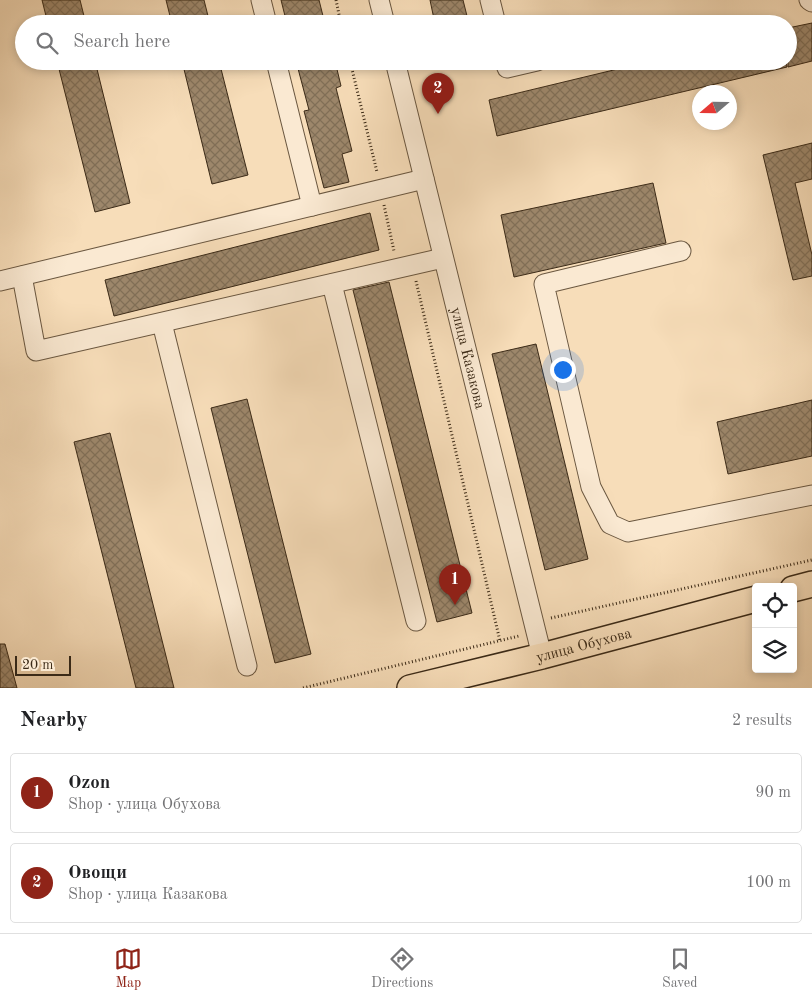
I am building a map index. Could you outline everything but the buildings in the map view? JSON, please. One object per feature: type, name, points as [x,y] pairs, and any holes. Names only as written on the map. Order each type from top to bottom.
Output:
[{"type":"main road","points":[[797,588],[812,584]]},
{"type":"main road","name":"улица Обухова","points":[[410,688],[542,656],[752,600]]},
{"type":"street","points":[[261,0],[265,15]]},
{"type":"street","points":[[380,0],[383,15]]},
{"type":"street","points":[[490,0],[494,15]]},
{"type":"street","points":[[808,0],[812,2]]},
{"type":"street","points":[[278,70],[312,206]]},
{"type":"street","name":"улица Казакова","points":[[397,70],[542,656]]},
{"type":"street","points":[[0,281],[424,179]]},
{"type":"street","points":[[681,251],[544,284],[591,487],[610,524],[628,532],[812,495]]},
{"type":"street","points":[[22,276],[36,351],[443,258]]},
{"type":"street","points":[[332,284],[416,621]]},
{"type":"street","points":[[162,323],[247,666]]},
{"type":"path","points":[[336,0],[339,15]]},
{"type":"path","points":[[352,70],[381,189],[405,267],[500,640]]},
{"type":"path","points":[[304,688],[500,640],[535,627],[812,560]]},
{"type":"place","name":"Овощи","points":[[438,114]]},
{"type":"place","name":"Ozon","points":[[455,605]]}]
